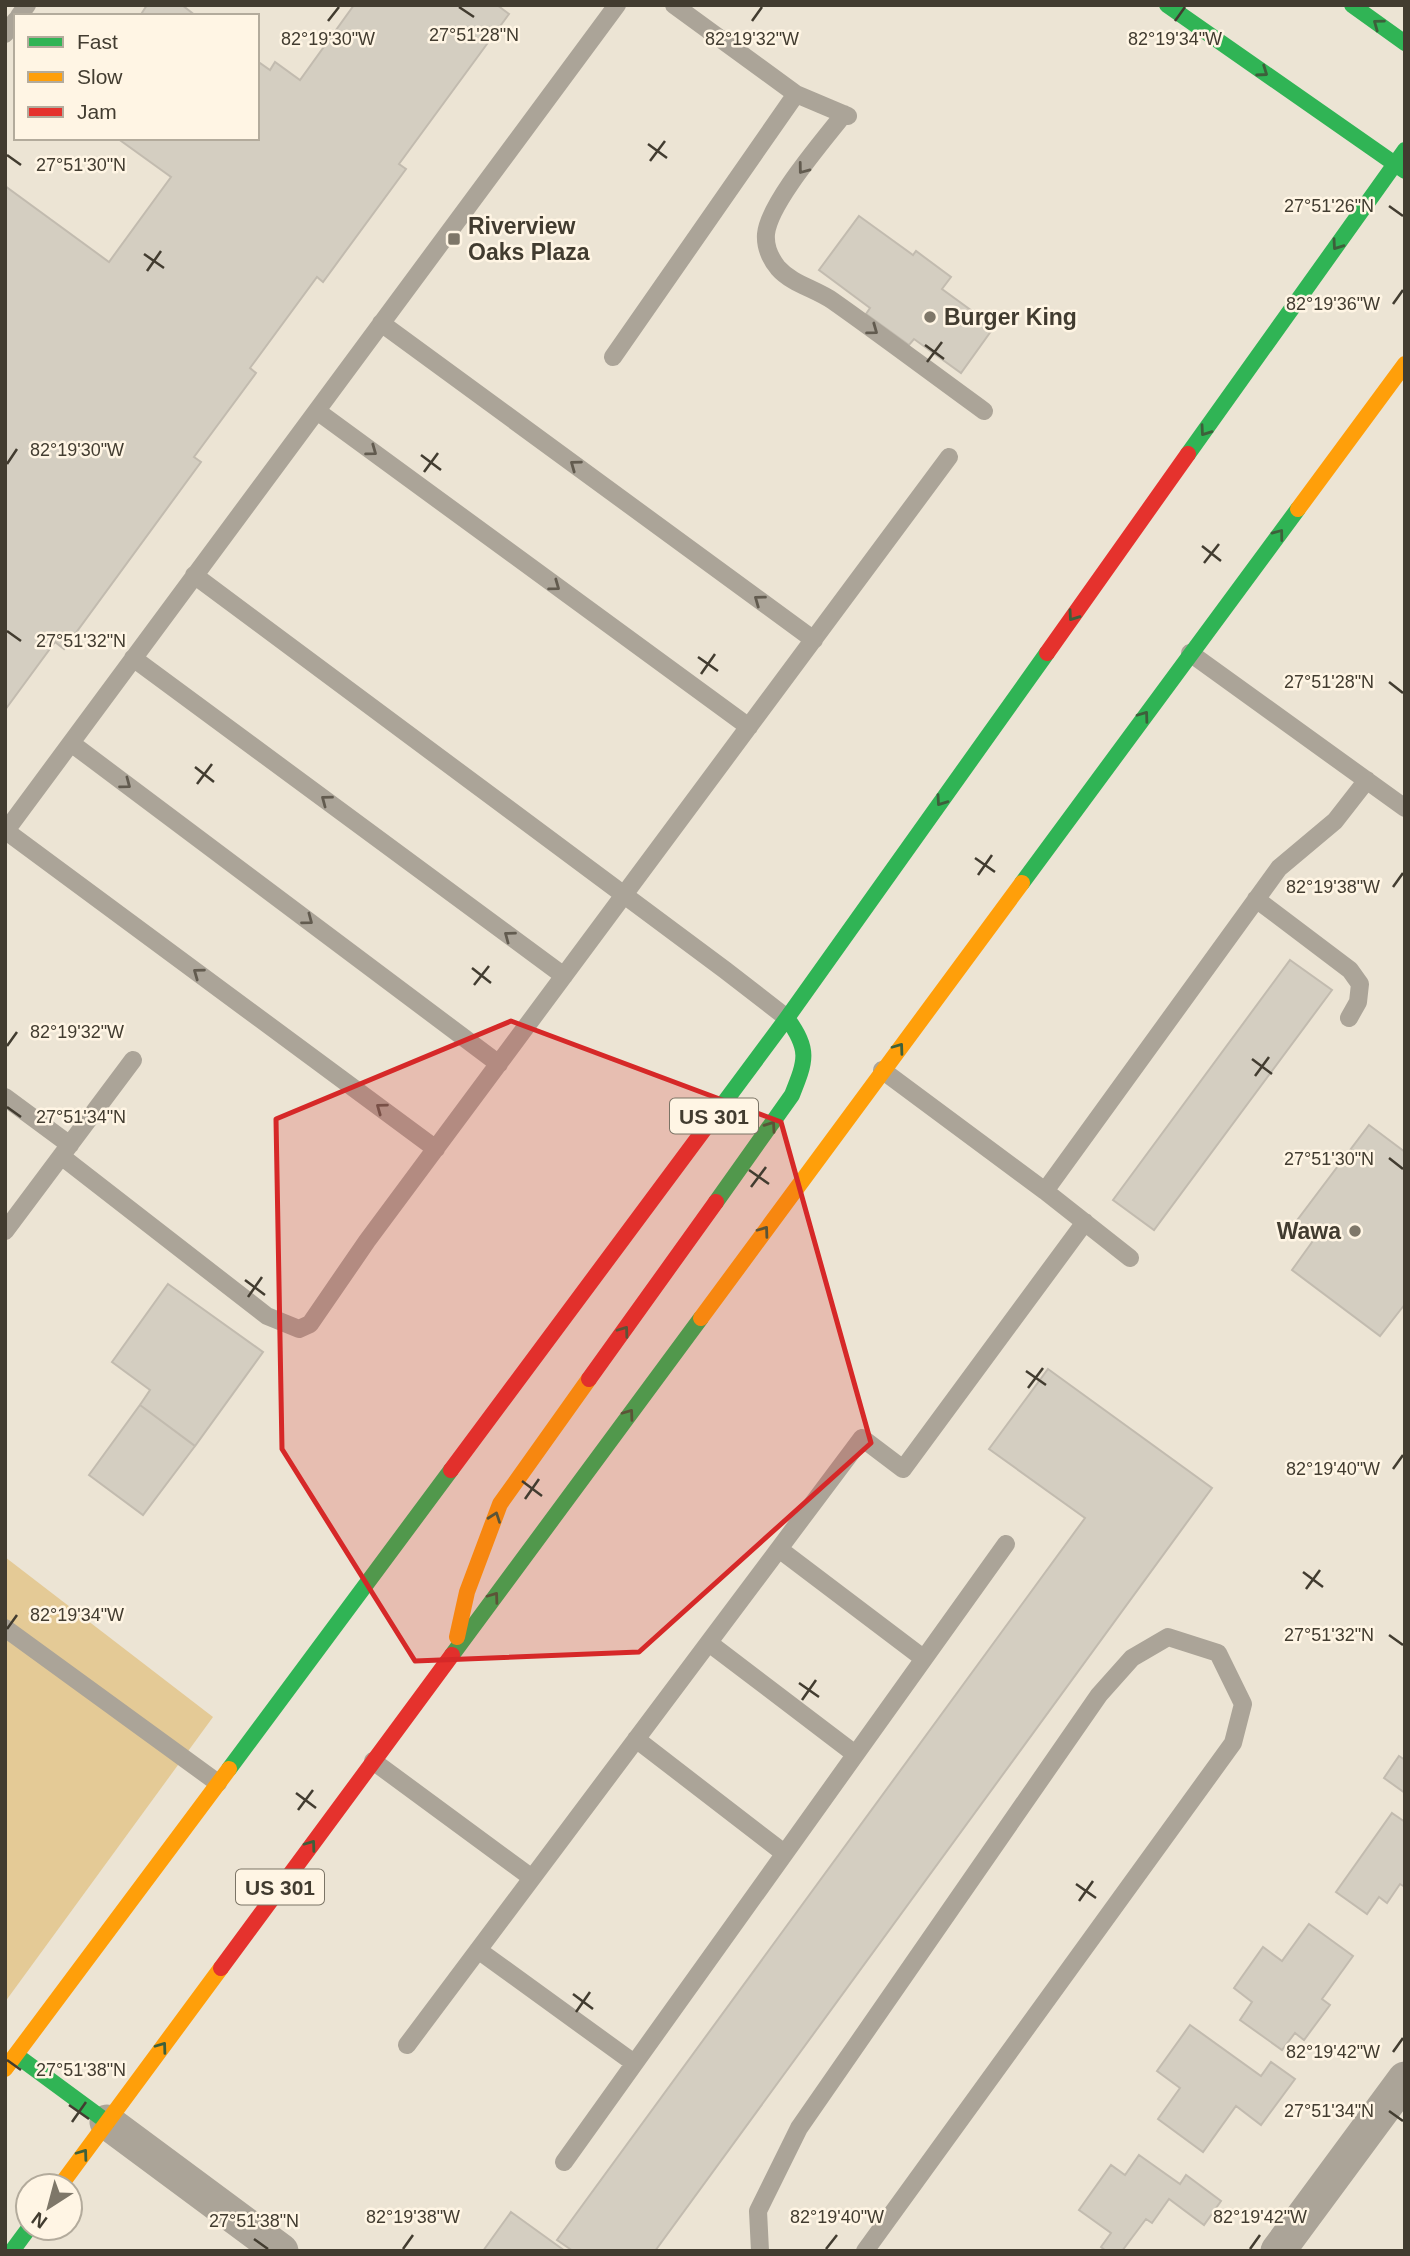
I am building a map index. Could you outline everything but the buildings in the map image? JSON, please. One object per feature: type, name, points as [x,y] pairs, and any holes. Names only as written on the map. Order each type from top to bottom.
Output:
[{"type":"main road","points":[[1167,5],[1399,168]]},
{"type":"main road","points":[[1352,5],[1405,43]]},
{"type":"main road","name":"US 301","points":[[5,2069],[787,1018],[1399,168],[1405,150]]},
{"type":"main road","name":"US 301","points":[[70,2172],[1405,364]]},
{"type":"main road","points":[[454,1653],[467,1592],[500,1504],[792,1095],[802,1071],[804,1052],[800,1036],[787,1018]]},
{"type":"main road","points":[[16,2055],[107,2122]]},
{"type":"street","points":[[1278,2251],[1405,2079]]},
{"type":"street","points":[[107,2122],[281,2251]]},
{"type":"lane","points":[[436,1149],[6,832],[617,5]]},
{"type":"lane","points":[[674,5],[796,94],[846,115],[779,200],[769,219],[766,245],[770,257],[789,278],[830,299],[984,411]]},
{"type":"lane","points":[[613,357],[796,94]]},
{"type":"lane","points":[[381,323],[814,640]]},
{"type":"lane","points":[[317,411],[749,727]]},
{"type":"lane","points":[[5,1097],[66,1151],[267,1316],[299,1329],[310,1324],[367,1241],[949,457]]},
{"type":"lane","points":[[194,576],[787,1018]]},
{"type":"lane","points":[[1191,653],[1405,808]]},
{"type":"lane","points":[[134,658],[564,976]]},
{"type":"lane","points":[[71,743],[499,1064]]},
{"type":"lane","points":[[1045,1191],[1279,868],[1335,821],[1367,780]]},
{"type":"lane","points":[[1256,899],[1350,970],[1360,984],[1358,1002],[1349,1017]]},
{"type":"lane","points":[[5,1231],[133,1060]]},
{"type":"lane","points":[[882,1070],[1130,1258]]},
{"type":"lane","points":[[407,2045],[862,1438],[903,1469],[1085,1222]]},
{"type":"lane","points":[[564,2162],[1006,1544]]},
{"type":"lane","points":[[779,1549],[923,1658]]},
{"type":"lane","points":[[5,1628],[218,1783]]},
{"type":"lane","points":[[760,2251],[758,2211],[799,2128],[1099,1695],[1132,1658],[1168,1637],[1218,1653],[1243,1704],[1233,1743],[865,2251]]},
{"type":"lane","points":[[709,1643],[855,1754]]},
{"type":"lane","points":[[636,1739],[784,1853]]},
{"type":"lane","points":[[373,1761],[532,1878]]},
{"type":"lane","points":[[478,1950],[634,2063]]},
{"type":"highlighted area","points":[[511,1021],[781,1122],[871,1443],[639,1652],[415,1661],[282,1449],[276,1119]]},
{"type":"shaded area","points":[[5,1557],[213,1717],[5,2002]]},
{"type":"traffic: fast","points":[[1167,5],[1405,171]]},
{"type":"traffic: fast","points":[[1352,5],[1405,43]]},
{"type":"traffic: fast","points":[[1188,454],[1405,150]]},
{"type":"traffic: fast","points":[[1022,883],[1298,509]]},
{"type":"traffic: fast","points":[[709,1123],[1047,653]]},
{"type":"traffic: fast","points":[[716,1202],[792,1095],[797,1083],[803,1064],[802,1047],[787,1018]]},
{"type":"traffic: fast","points":[[452,1655],[701,1318]]},
{"type":"traffic: fast","points":[[229,1769],[451,1470]]},
{"type":"traffic: fast","points":[[16,2055],[107,2122]]},
{"type":"traffic: fast","points":[[12,2251],[19,2242]]},
{"type":"traffic: slow","points":[[1298,509],[1405,364]]},
{"type":"traffic: slow","points":[[701,1318],[1022,883]]},
{"type":"traffic: slow","points":[[457,1637],[467,1592],[500,1504],[589,1379]]},
{"type":"traffic: slow","points":[[5,2069],[229,1769]]},
{"type":"traffic: slow","points":[[70,2172],[221,1968]]},
{"type":"traffic: jam","points":[[1047,653],[1188,454]]},
{"type":"traffic: jam","points":[[451,1470],[709,1123]]},
{"type":"traffic: jam","points":[[589,1379],[716,1202]]},
{"type":"traffic: jam","points":[[221,1968],[452,1655]]},
{"type":"place","name":"Riverview Oaks Plaza","points":[[454,239]]},
{"type":"place","name":"Burger King","points":[[930,317]]},
{"type":"place","name":"Wawa","points":[[1355,1231]]}]
